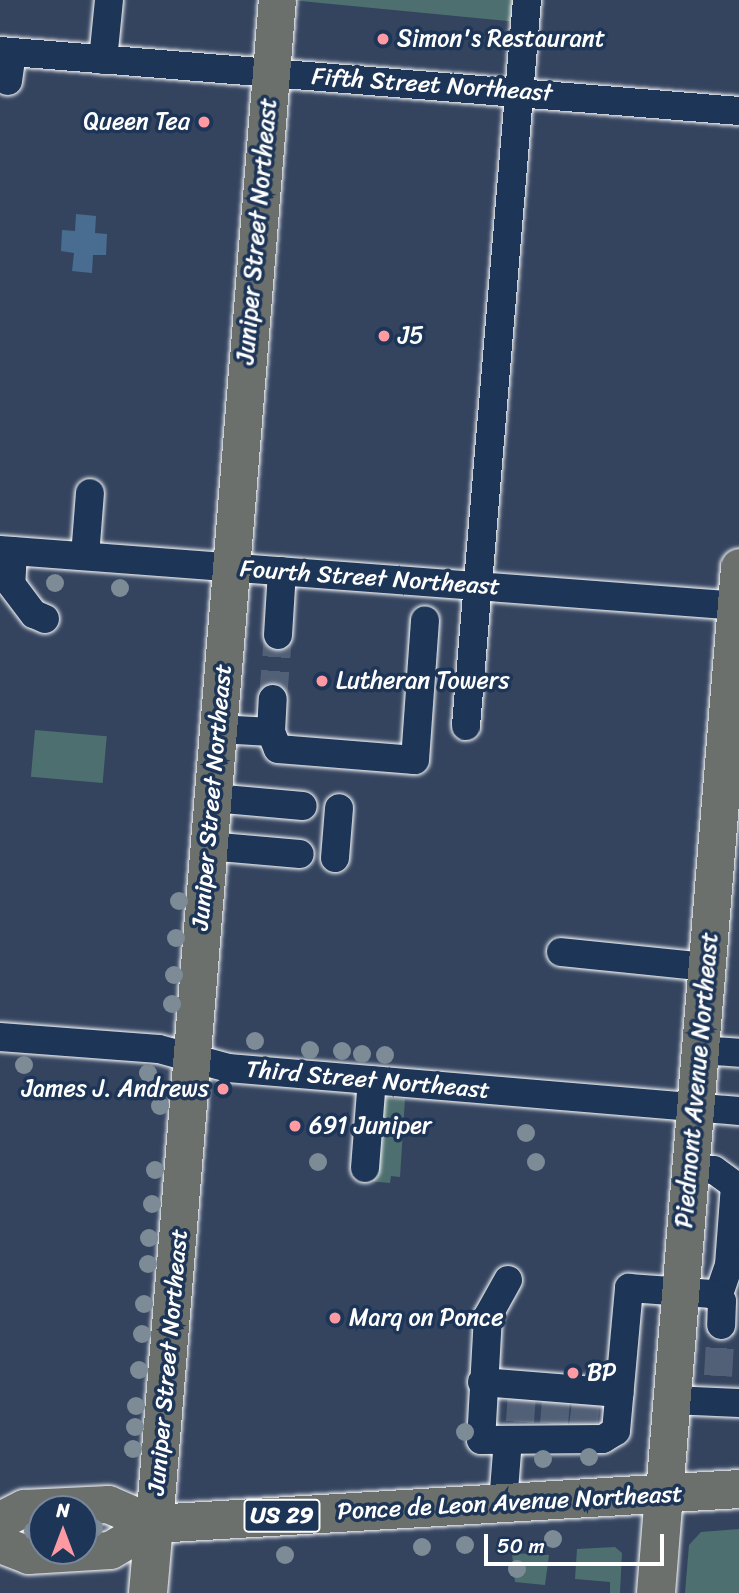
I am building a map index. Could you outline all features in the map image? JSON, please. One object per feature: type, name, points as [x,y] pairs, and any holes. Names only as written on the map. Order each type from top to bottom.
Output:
[{"type":"highway","name":"Ponce de Leon Avenue Northeast","points":[[154,1524],[739,1489]]},
{"type":"highway","name":"Piedmont Avenue Northeast","points":[[656,1593],[664,1493]]},
{"type":"highway","name":"Juniper Street Northeast","points":[[148,1593],[154,1524]]},
{"type":"main road","name":"Juniper Street Northeast","points":[[154,1524],[277,0]]},
{"type":"main road","name":"Piedmont Avenue Northeast","points":[[664,1493],[739,567]]},
{"type":"main road","name":"Ponce de Leon Avenue Northeast","points":[[0,1520],[24,1508],[108,1504],[154,1524]]},
{"type":"main road","name":"Ponce de Leon Avenue Northeast","points":[[0,1544],[28,1555],[110,1550],[154,1524]]},
{"type":"street","points":[[103,60],[109,0]]},
{"type":"street","points":[[466,726],[527,0]]},
{"type":"street","points":[[6,52],[8,81]]},
{"type":"street","name":"Fifth Street Northeast","points":[[6,52],[519,90],[739,111]]},
{"type":"street","points":[[85,556],[90,494]]},
{"type":"street","points":[[6,550],[10,584],[34,614],[45,619]]},
{"type":"street","name":"Fourth Street Northeast","points":[[6,550],[737,606]]},
{"type":"street","points":[[278,635],[282,571]]},
{"type":"street","points":[[272,699],[271,732],[278,749],[415,760],[425,620]]},
{"type":"street","points":[[218,729],[271,732]]},
{"type":"street","points":[[213,798],[303,806]]},
{"type":"street","points":[[335,858],[339,808]]},
{"type":"street","points":[[208,846],[300,854]]},
{"type":"street","points":[[561,952],[706,967]]},
{"type":"street","name":"Third Street Northeast","points":[[0,1037],[159,1049],[228,1068],[739,1111]]},
{"type":"street","points":[[700,1050],[739,1053]]},
{"type":"street","points":[[365,1168],[372,1080]]},
{"type":"street","points":[[690,1168],[714,1170],[735,1185],[729,1265],[718,1297],[722,1325]]},
{"type":"street","points":[[508,1280],[488,1316],[482,1382],[481,1440],[518,1416],[585,1414],[620,1393]]},
{"type":"street","points":[[585,1414],[603,1439],[617,1431],[629,1288],[718,1297]]},
{"type":"street","points":[[482,1382],[518,1416],[585,1414]]},
{"type":"street","points":[[671,1400],[724,1393]]},
{"type":"street","points":[[503,1503],[518,1416]]},
{"type":"green space","points":[[290,0],[519,0],[517,22]]},
{"type":"green space","points":[[35,730],[107,736],[103,783],[31,777]]},
{"type":"green space","points":[[376,1097],[405,1099],[400,1177],[391,1176],[390,1183],[369,1181]]},
{"type":"green space","points":[[739,1529],[739,1593],[685,1593],[689,1545],[701,1532]]},
{"type":"green space","points":[[615,1547],[622,1553],[620,1593],[610,1593],[610,1582],[575,1579],[577,1549]]},
{"type":"green space","points":[[512,1553],[549,1555],[545,1585],[515,1582]]},
{"type":"water","points":[[76,214],[96,216],[95,233],[107,234],[106,255],[93,255],[92,273],[72,271],[74,253],[61,251],[62,230],[75,231]]},
{"type":"tunnel","points":[[273,699],[278,635]]},
{"type":"tunnel","points":[[718,1376],[721,1325]]},
{"type":"tunnel","points":[[520,1422],[522,1396]]},
{"type":"tunnel","points":[[554,1424],[556,1399]]},
{"type":"tunnel","points":[[583,1427],[586,1401]]},
{"type":"place","name":"Simon's Restaurant","points":[[383,39]]},
{"type":"place","name":"Queen Tea","points":[[204,122]]},
{"type":"place","name":"J5","points":[[384,336]]},
{"type":"place","name":"Lutheran Towers","points":[[322,681]]},
{"type":"place","name":"James J. Andrews","points":[[223,1089]]},
{"type":"place","name":"691 Juniper","points":[[295,1126]]},
{"type":"place","name":"Marq on Ponce","points":[[335,1318]]},
{"type":"place","name":"BP","points":[[573,1373]]}]
